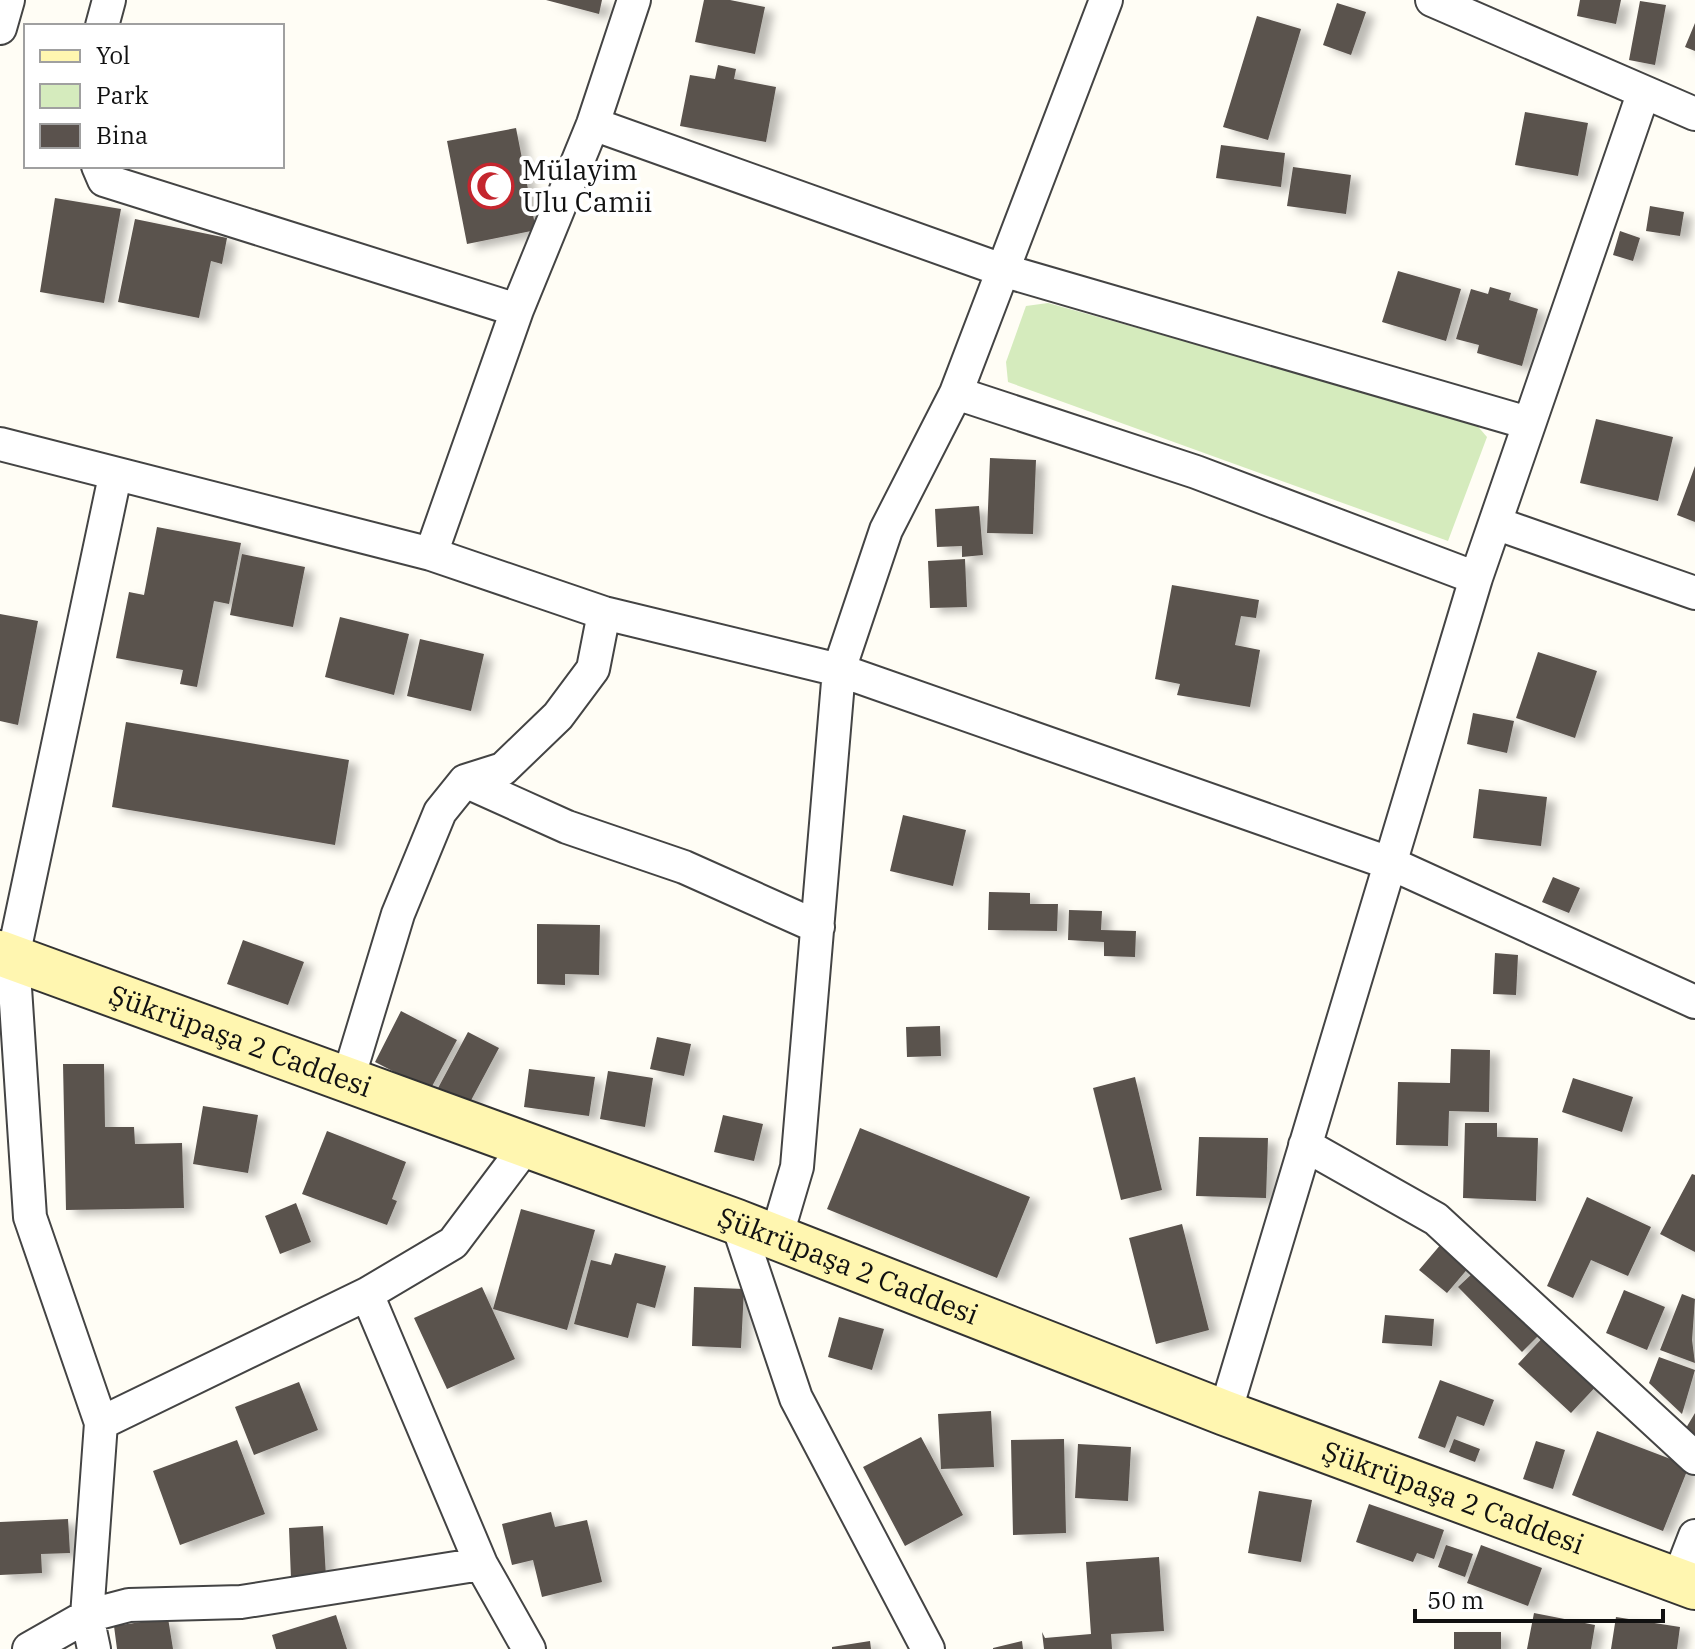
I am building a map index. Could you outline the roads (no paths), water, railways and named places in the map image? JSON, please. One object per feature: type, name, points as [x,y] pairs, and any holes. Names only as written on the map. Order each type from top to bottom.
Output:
[{"type":"main road","name":"Şükrüpaşa 2 Caddesi","points":[[6,955],[756,1230],[1225,1413],[1687,1584]]},
{"type":"street","points":[[0,28],[8,0]]},
{"type":"street","points":[[103,24],[109,0]]},
{"type":"street","points":[[431,554],[517,310],[593,124],[634,0]]},
{"type":"street","points":[[928,1649],[796,1398],[756,1230],[797,1167],[839,670],[886,530],[956,393],[1106,0]]},
{"type":"street","points":[[1432,0],[1695,114]]},
{"type":"street","points":[[1225,1413],[1476,578],[1643,94]]},
{"type":"street","points":[[593,124],[1002,270],[1528,423]]},
{"type":"street","points":[[99,168],[104,180],[517,310]]},
{"type":"street","points":[[956,393],[1196,472],[1476,578]]},
{"type":"street","points":[[0,444],[115,476],[431,554],[604,613],[839,670],[1392,864],[1695,1002]]},
{"type":"street","points":[[94,1649],[87,1616],[101,1423],[30,1217],[6,955],[115,476]]},
{"type":"street","points":[[1495,523],[1695,593]]},
{"type":"street","points":[[348,1079],[398,914],[440,812],[465,781],[503,769],[558,716],[593,669],[604,613]]},
{"type":"street","points":[[465,781],[567,827],[684,867],[818,927]]},
{"type":"street","points":[[1305,1145],[1436,1219],[1695,1458]]},
{"type":"street","points":[[101,1423],[367,1294],[453,1243],[526,1146]]},
{"type":"street","points":[[367,1294],[481,1564],[529,1649]]},
{"type":"street","points":[[1687,1584],[1695,1536]]},
{"type":"street","points":[[29,1649],[87,1616],[129,1605],[241,1602],[481,1564]]},
{"type":"place","name":"Mülayim Ulu Camii","points":[[491,186]]}]
